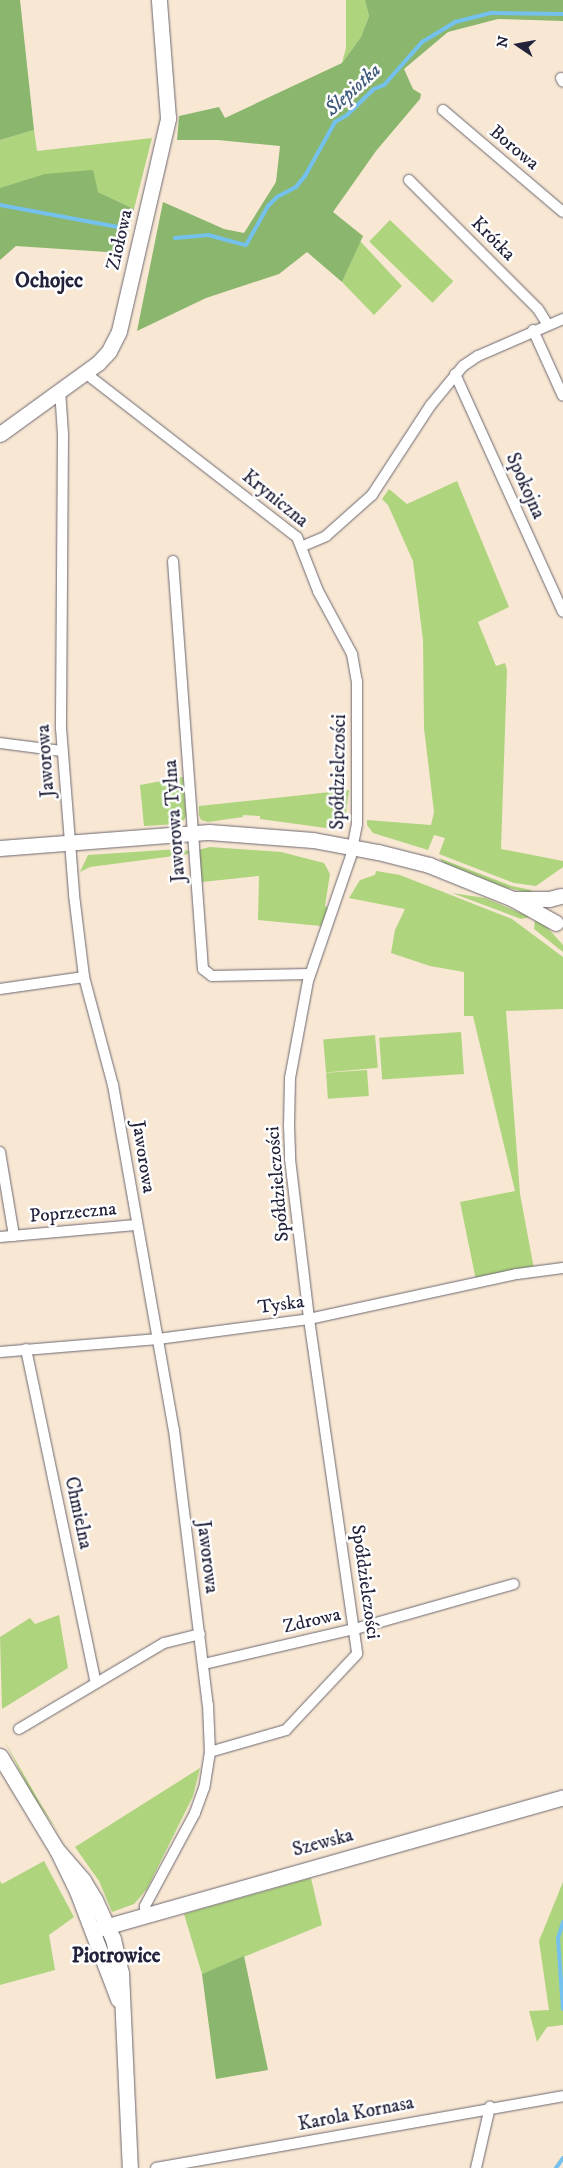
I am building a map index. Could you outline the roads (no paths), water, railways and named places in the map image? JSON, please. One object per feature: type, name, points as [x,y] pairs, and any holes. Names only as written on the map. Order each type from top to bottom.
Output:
[{"type":"street","name":"Ziołowa","points":[[0,434],[110,351],[119,331],[165,139],[168,102],[159,0]]},
{"type":"street","name":"Borowa","points":[[443,110],[563,212]]},
{"type":"street","name":"Krótka","points":[[409,180],[538,309],[548,325]]},
{"type":"street","name":"Kryniczna","points":[[84,372],[286,528],[303,546],[326,536],[372,495],[455,374],[478,356],[533,330],[563,319]]},
{"type":"street","points":[[533,330],[563,396]]},
{"type":"street","name":"Spokojna","points":[[455,374],[563,612]]},
{"type":"street","name":"Jaworowa","points":[[60,390],[63,434],[60,620],[62,750],[69,841],[84,977],[113,1085],[136,1225],[174,1430],[204,1664],[210,1752],[195,1813],[145,1906],[145,1914]]},
{"type":"street","name":"Spółdzielczości","points":[[210,1752],[286,1730],[357,1654],[355,1628],[309,1319],[290,1159],[289,1125],[290,1078],[310,974],[353,847],[359,783],[355,664],[318,592],[303,546]]},
{"type":"street","name":"Jaworowa Tylna","points":[[172,561],[203,969],[206,974],[310,974]]},
{"type":"street","points":[[0,743],[62,750]]},
{"type":"street","points":[[0,848],[69,841],[193,833],[265,835],[353,847],[429,866],[513,898],[560,927]]},
{"type":"street","points":[[513,898],[549,899],[562,895]]},
{"type":"street","points":[[560,927],[554,909],[562,895]]},
{"type":"street","points":[[0,989],[84,977]]},
{"type":"street","name":"Poprzeczna","points":[[0,1152],[14,1236]]},
{"type":"street","name":"Poprzeczna","points":[[0,1236],[136,1225]]},
{"type":"street","name":"Tyska","points":[[0,1352],[158,1339],[309,1319],[517,1274],[563,1268]]},
{"type":"street","name":"Chmielna","points":[[26,1350],[96,1683]]},
{"type":"street","name":"Zdrowa","points":[[204,1664],[355,1628],[514,1584]]},
{"type":"street","points":[[19,1730],[171,1640],[200,1634]]},
{"type":"street","points":[[0,1756],[57,1850],[101,1928],[122,2009],[130,2168]]},
{"type":"street","name":"Szewska","points":[[101,1928],[563,1797]]},
{"type":"street","name":"Karola Kornasa","points":[[156,2168],[193,2165],[490,2107],[563,2096]]},
{"type":"street","points":[[476,2168],[490,2107]]},
{"type":"waterway","name":"Ślepiotka","points":[[175,238],[208,235],[246,245],[268,206],[277,197],[296,187],[305,176],[335,122],[347,115],[374,89],[384,85],[422,42],[455,22],[491,13],[563,14]]},
{"type":"waterway","name":"Ślepiotka","points":[[0,205],[118,227]]},
{"type":"waterway","points":[[563,1922],[558,1938],[563,2009]]},
{"type":"waterway","points":[[556,2168],[563,2158]]},
{"type":"district","name":"Ochojec","points":[[49,281]]},
{"type":"district","name":"Piotrowice","points":[[116,1956]]}]
